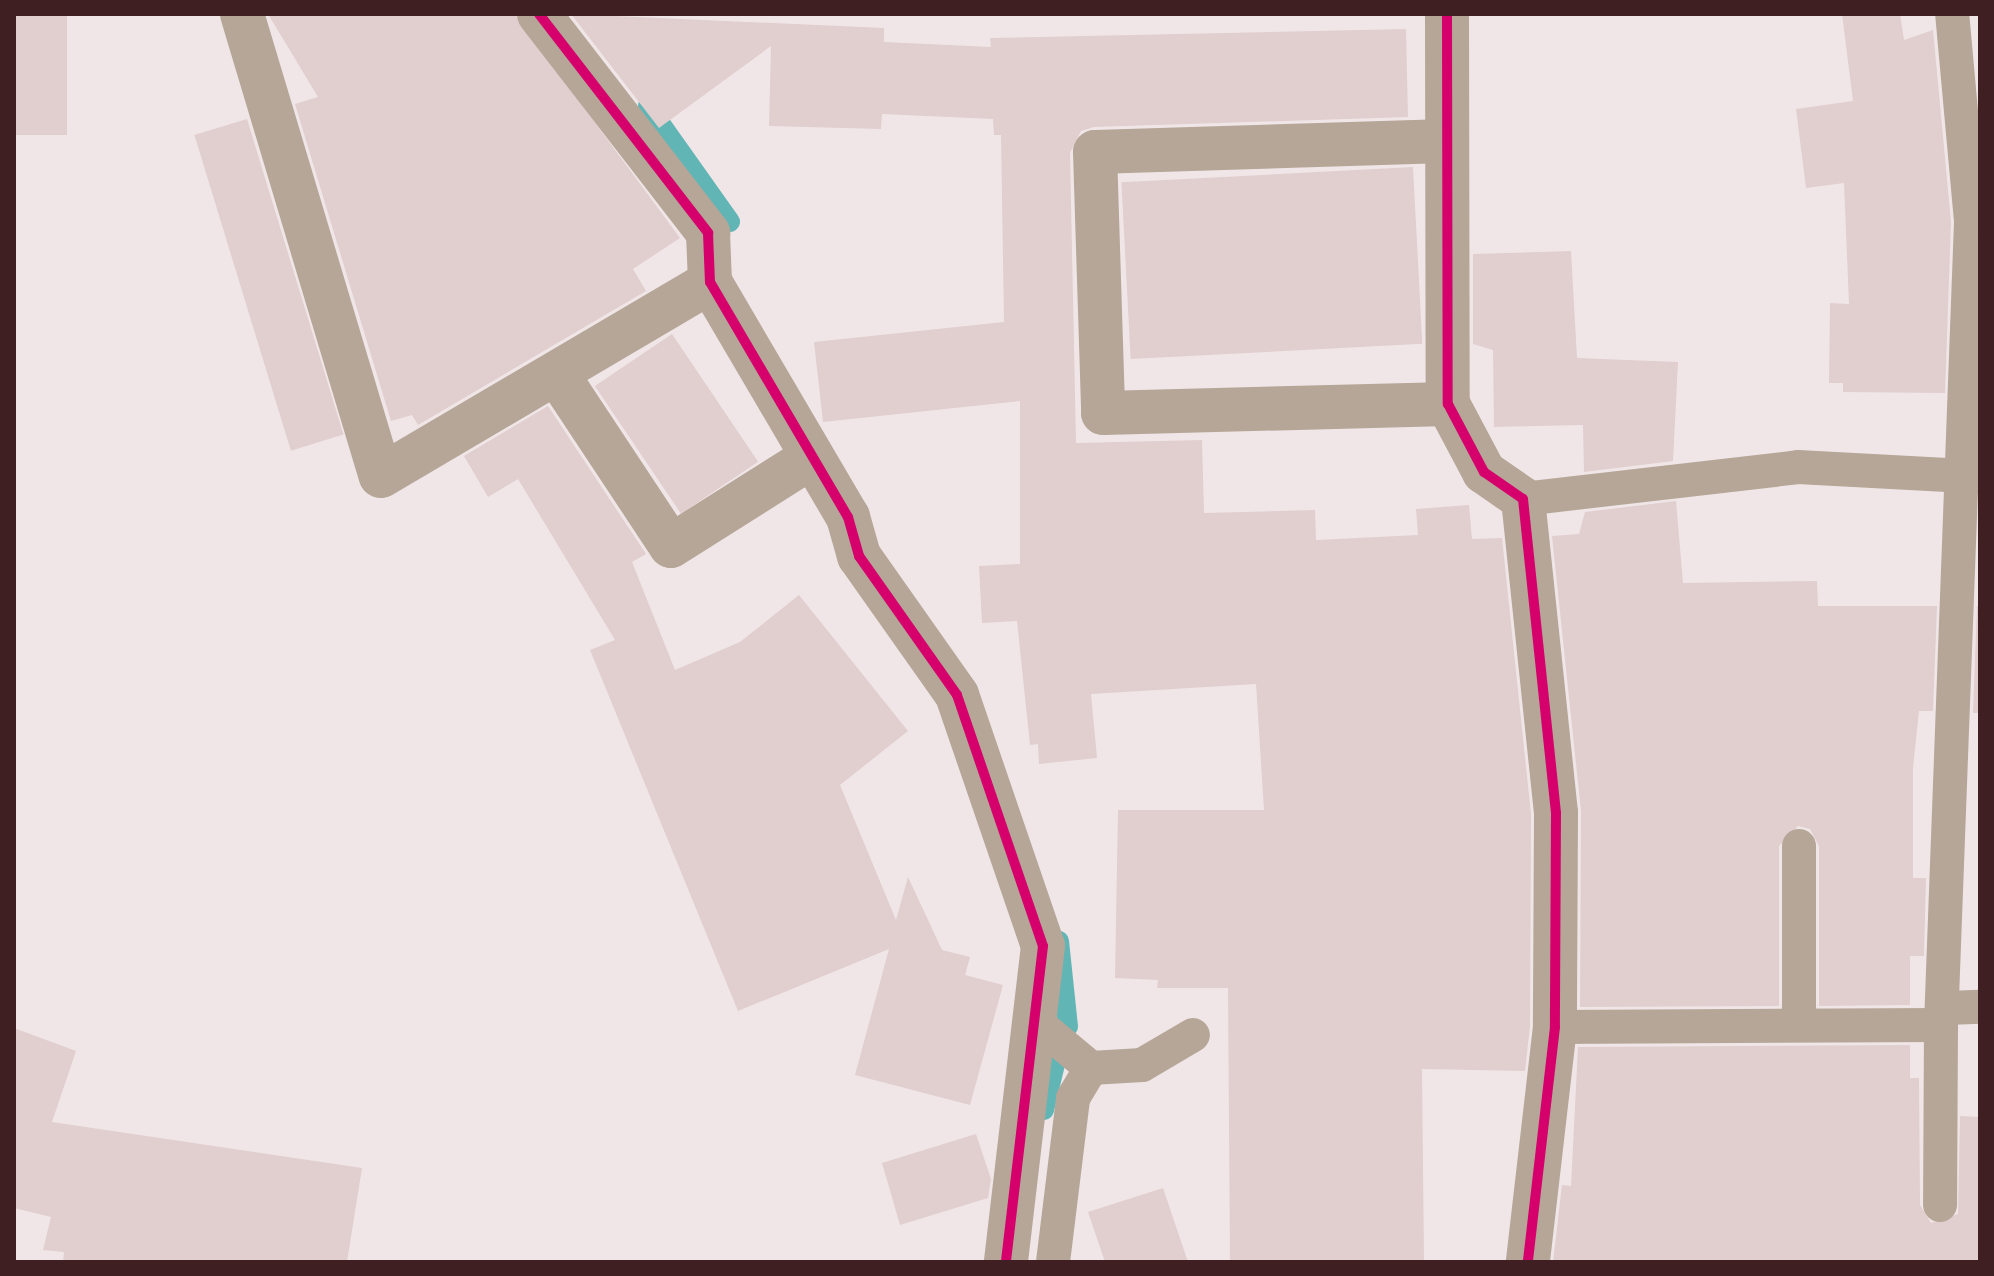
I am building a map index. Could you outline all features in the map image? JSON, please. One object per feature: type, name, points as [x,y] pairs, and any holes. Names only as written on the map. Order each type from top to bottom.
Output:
[{"type":"street","points":[[242,14],[381,476],[710,282]]},
{"type":"street","points":[[539,14],[708,233],[710,282],[848,517],[859,556],[957,695],[1043,946],[1037,1023],[1006,1262]]},
{"type":"street","points":[[1447,14],[1448,404],[1484,472],[1523,499],[1556,813],[1555,1027],[1528,1262]]},
{"type":"street","points":[[1446,141],[1095,152],[1103,413],[1448,404]]},
{"type":"street","points":[[557,374],[671,546],[812,457]]},
{"type":"lane","points":[[1940,1205],[1956,1013],[1968,720],[1973,476],[1971,221],[1952,14]]},
{"type":"lane","points":[[1523,499],[1798,467],[1973,476]]},
{"type":"lane","points":[[1799,846],[1799,1023]]},
{"type":"lane","points":[[1555,1027],[1799,1023],[1956,1013]]},
{"type":"lane","points":[[1037,1023],[1091,1068],[1142,1065],[1193,1035]]},
{"type":"lane","points":[[1053,1262],[1071,1110],[1091,1068]]},
{"type":"building","points":[[14,14],[67,14],[67,135],[14,135]]},
{"type":"building","points":[[268,14],[515,14],[680,238],[633,269],[646,291],[418,425],[412,415],[391,421],[295,104],[318,97]]},
{"type":"building","points":[[571,14],[884,28],[884,42],[991,47],[990,38],[1406,29],[1408,117],[1094,127],[1081,131],[1070,153],[1076,443],[1202,440],[1204,513],[1315,510],[1316,540],[1418,535],[1416,509],[1469,505],[1472,539],[1502,538],[1531,814],[1530,1026],[1525,1071],[1422,1069],[1424,1262],[1230,1262],[1228,988],[1157,988],[1158,980],[1115,978],[1118,810],[1264,810],[1256,684],[1091,694],[1097,758],[1039,764],[1038,744],[1030,745],[1017,621],[982,623],[979,566],[1020,564],[1020,401],[823,422],[814,342],[1004,322],[1001,135],[994,135],[993,119],[882,114],[881,129],[769,126],[771,46],[659,128]]},
{"type":"building","points":[[1842,14],[1900,14],[1904,40],[1933,30],[1951,222],[1945,393],[1843,392],[1843,383],[1829,383],[1830,303],[1849,304],[1844,183],[1806,188],[1796,109],[1853,101]]},
{"type":"building","points":[[247,119],[343,435],[291,451],[194,135]]},
{"type":"building","points":[[1413,167],[1422,344],[1131,359],[1121,182]]},
{"type":"building","points":[[1571,251],[1577,358],[1678,362],[1673,461],[1584,472],[1583,425],[1494,427],[1493,350],[1473,344],[1473,254]]},
{"type":"building","points":[[672,334],[758,462],[681,514],[595,386]]},
{"type":"building","points":[[548,406],[646,554],[632,562],[675,670],[740,642],[799,595],[908,731],[840,785],[896,920],[908,877],[942,950],[970,957],[965,975],[1003,985],[970,1105],[855,1075],[889,949],[738,1011],[590,650],[615,640],[518,479],[488,497],[464,456]]},
{"type":"building","points":[[1676,501],[1683,583],[1817,581],[1818,606],[1937,606],[1933,711],[1919,711],[1913,768],[1913,878],[1926,878],[1924,956],[1910,956],[1910,1005],[1819,1006],[1819,846],[1810,829],[1798,826],[1779,846],[1779,1006],[1580,1007],[1581,811],[1552,536],[1579,534],[1585,512]]},
{"type":"building","points":[[1977,606],[1980,606],[1980,713],[1973,713]]},
{"type":"building","points":[[14,1028],[76,1051],[52,1122],[362,1168],[347,1262],[63,1262],[64,1252],[43,1250],[51,1217],[14,1208]]},
{"type":"building","points":[[1910,1045],[1910,1078],[1919,1078],[1920,1205],[1931,1223],[1958,1214],[1960,1116],[1980,1117],[1980,1262],[1553,1262],[1562,1185],[1571,1186],[1578,1047]]},
{"type":"building","points":[[976,1134],[991,1179],[988,1198],[900,1225],[882,1163]]},
{"type":"building","points":[[1163,1188],[1188,1262],[1105,1262],[1088,1212]]},
{"type":"waterway","points":[[648,106],[730,222]]},
{"type":"waterway","points":[[1059,941],[1068,1027]]},
{"type":"waterway","points":[[1044,1110],[1056,1060]]},
{"type":"cycle path","points":[[539,14],[708,233],[710,282],[848,517],[859,556],[957,695],[1043,946],[1006,1262]]},
{"type":"cycle path","points":[[1447,14],[1448,404],[1484,472],[1523,499],[1556,813],[1555,1027],[1528,1262]]}]
